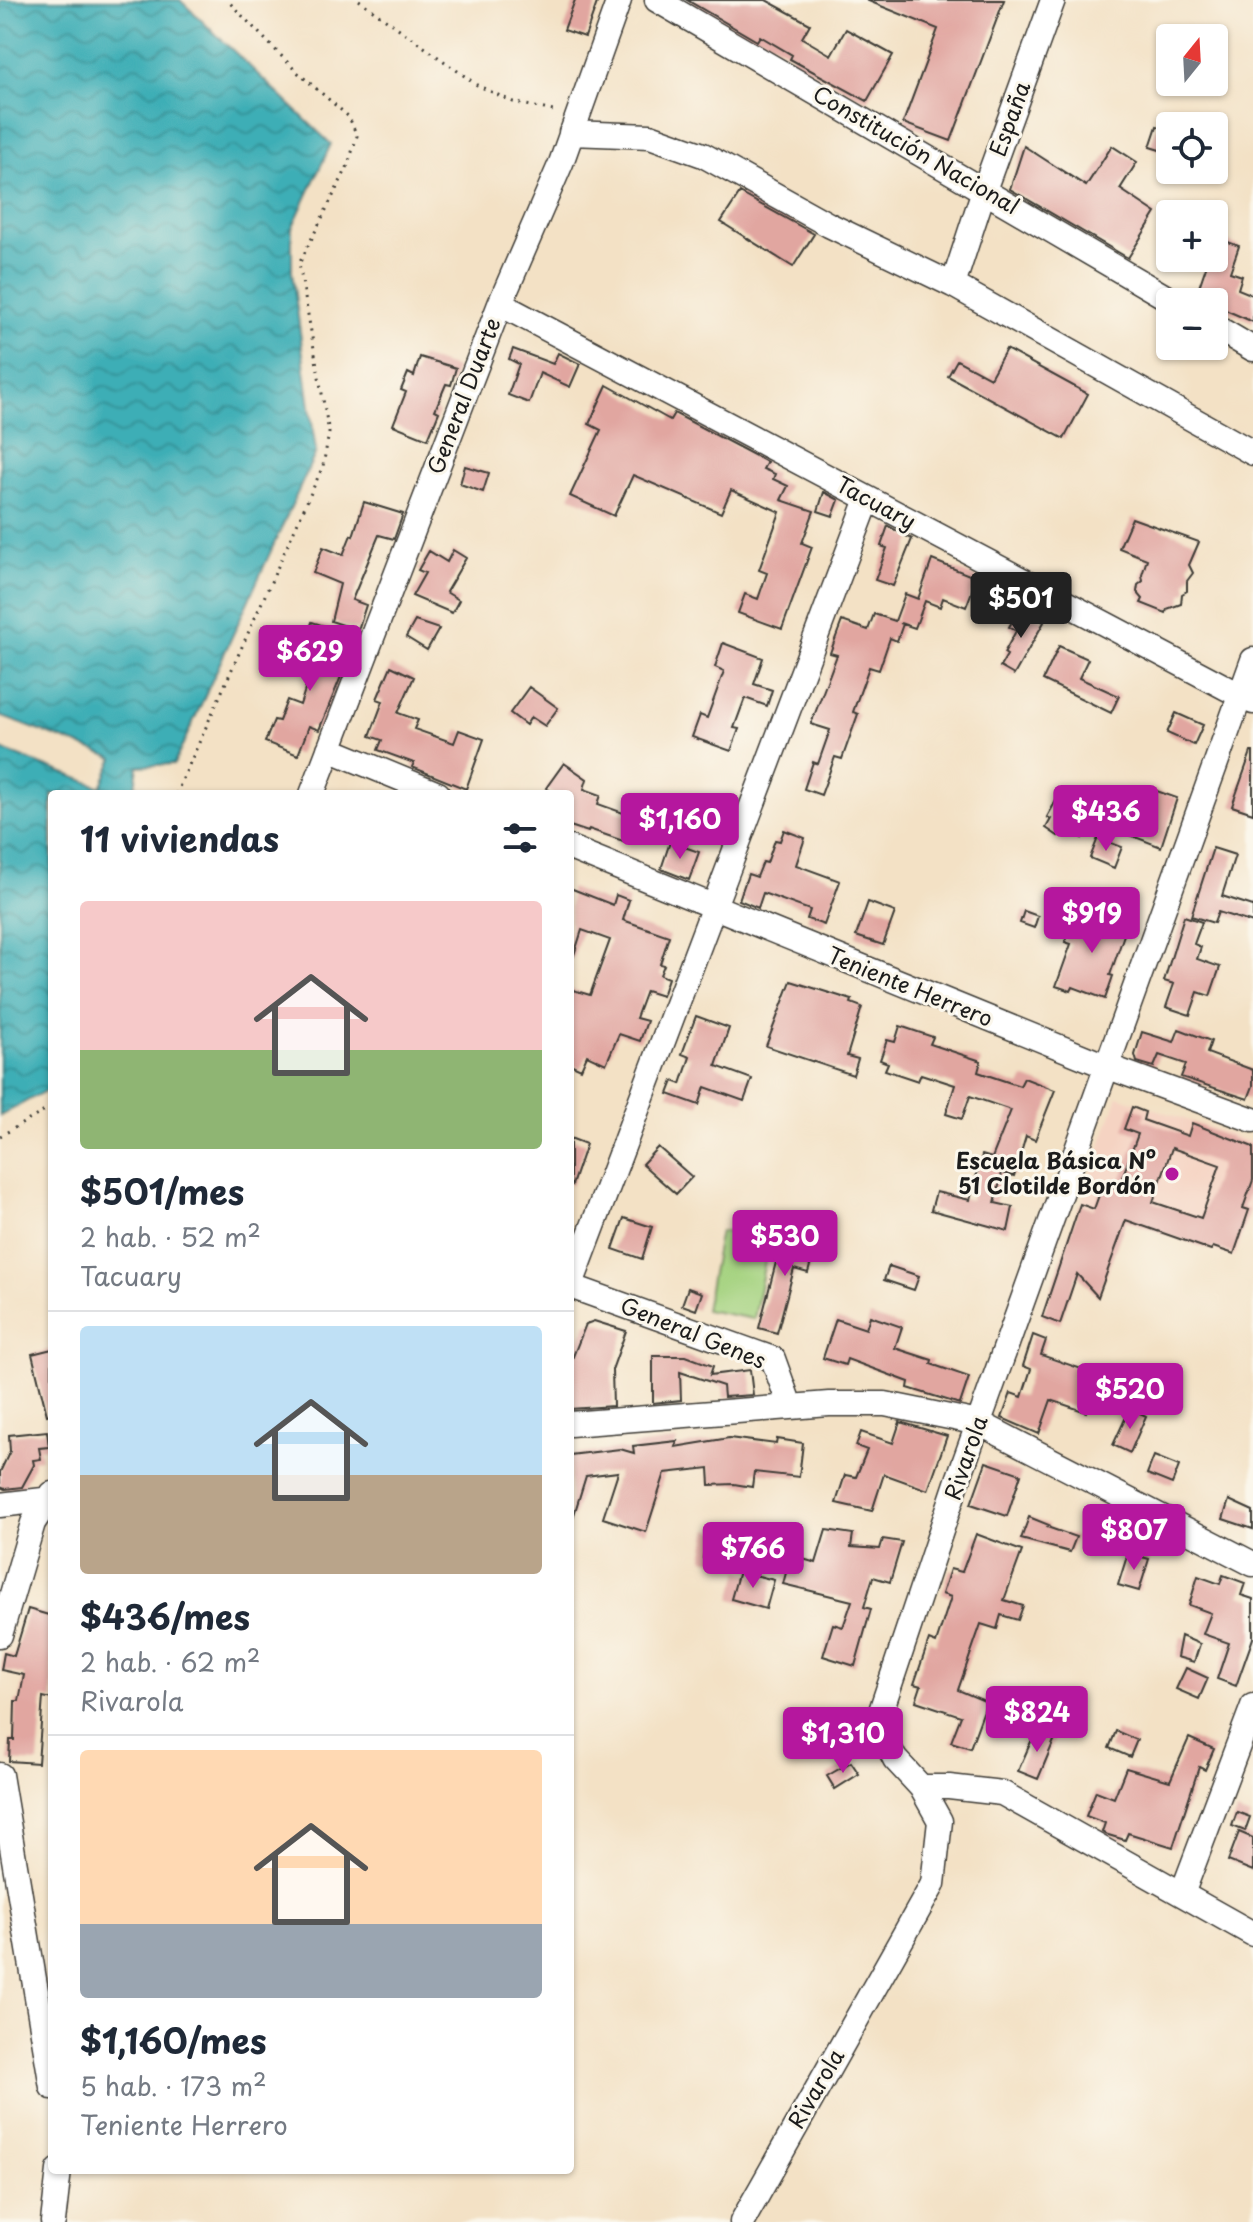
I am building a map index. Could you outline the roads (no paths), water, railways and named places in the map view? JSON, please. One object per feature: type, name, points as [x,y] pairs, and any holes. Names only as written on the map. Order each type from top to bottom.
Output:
[{"type":"street","name":"General Duarte","points":[[314,790],[500,304],[574,125],[619,0]]},
{"type":"street","name":"Constitución Nacional","points":[[657,0],[1156,291]]},
{"type":"street","name":"España","points":[[953,285],[1053,0]]},
{"type":"street","points":[[574,125],[650,136],[703,155],[829,225],[953,285],[1253,453]]},
{"type":"street","name":"Tacuary","points":[[500,304],[1247,699]]},
{"type":"street","points":[[1228,334],[1253,349]]},
{"type":"street","points":[[574,1275],[868,499]]},
{"type":"street","name":"Rivarola","points":[[742,2222],[933,1884],[940,1821],[921,1787],[895,1759],[877,1723],[979,1423],[1106,1066],[1247,699],[1253,660]]},
{"type":"street","points":[[329,749],[428,790]]},
{"type":"street","name":"Teniente Herrero","points":[[574,850],[1106,1066],[1253,1120]]},
{"type":"street","name":"General Genes","points":[[574,1287],[773,1359],[790,1406]]},
{"type":"street","points":[[574,1424],[790,1406],[885,1404],[979,1423],[1253,1564]]},
{"type":"street","points":[[0,1505],[48,1498]]},
{"type":"street","points":[[0,1635],[33,1523],[48,1502]]},
{"type":"street","points":[[1182,1894],[1253,1706]]},
{"type":"street","points":[[0,1775],[48,2063]]},
{"type":"street","points":[[921,1787],[1002,1793],[1253,1934]]},
{"type":"street","points":[[53,2222],[59,2174]]},
{"type":"water","points":[[2,0],[180,0],[331,144],[292,228],[292,272],[316,452],[174,764],[138,766],[135,790],[48,790],[48,1089],[0,1116],[0,749],[101,787],[114,758],[0,716]]},
{"type":"place","name":"Escuela Básica Nº 51 Clotilde Bordón","points":[[1172,1174]]}]
